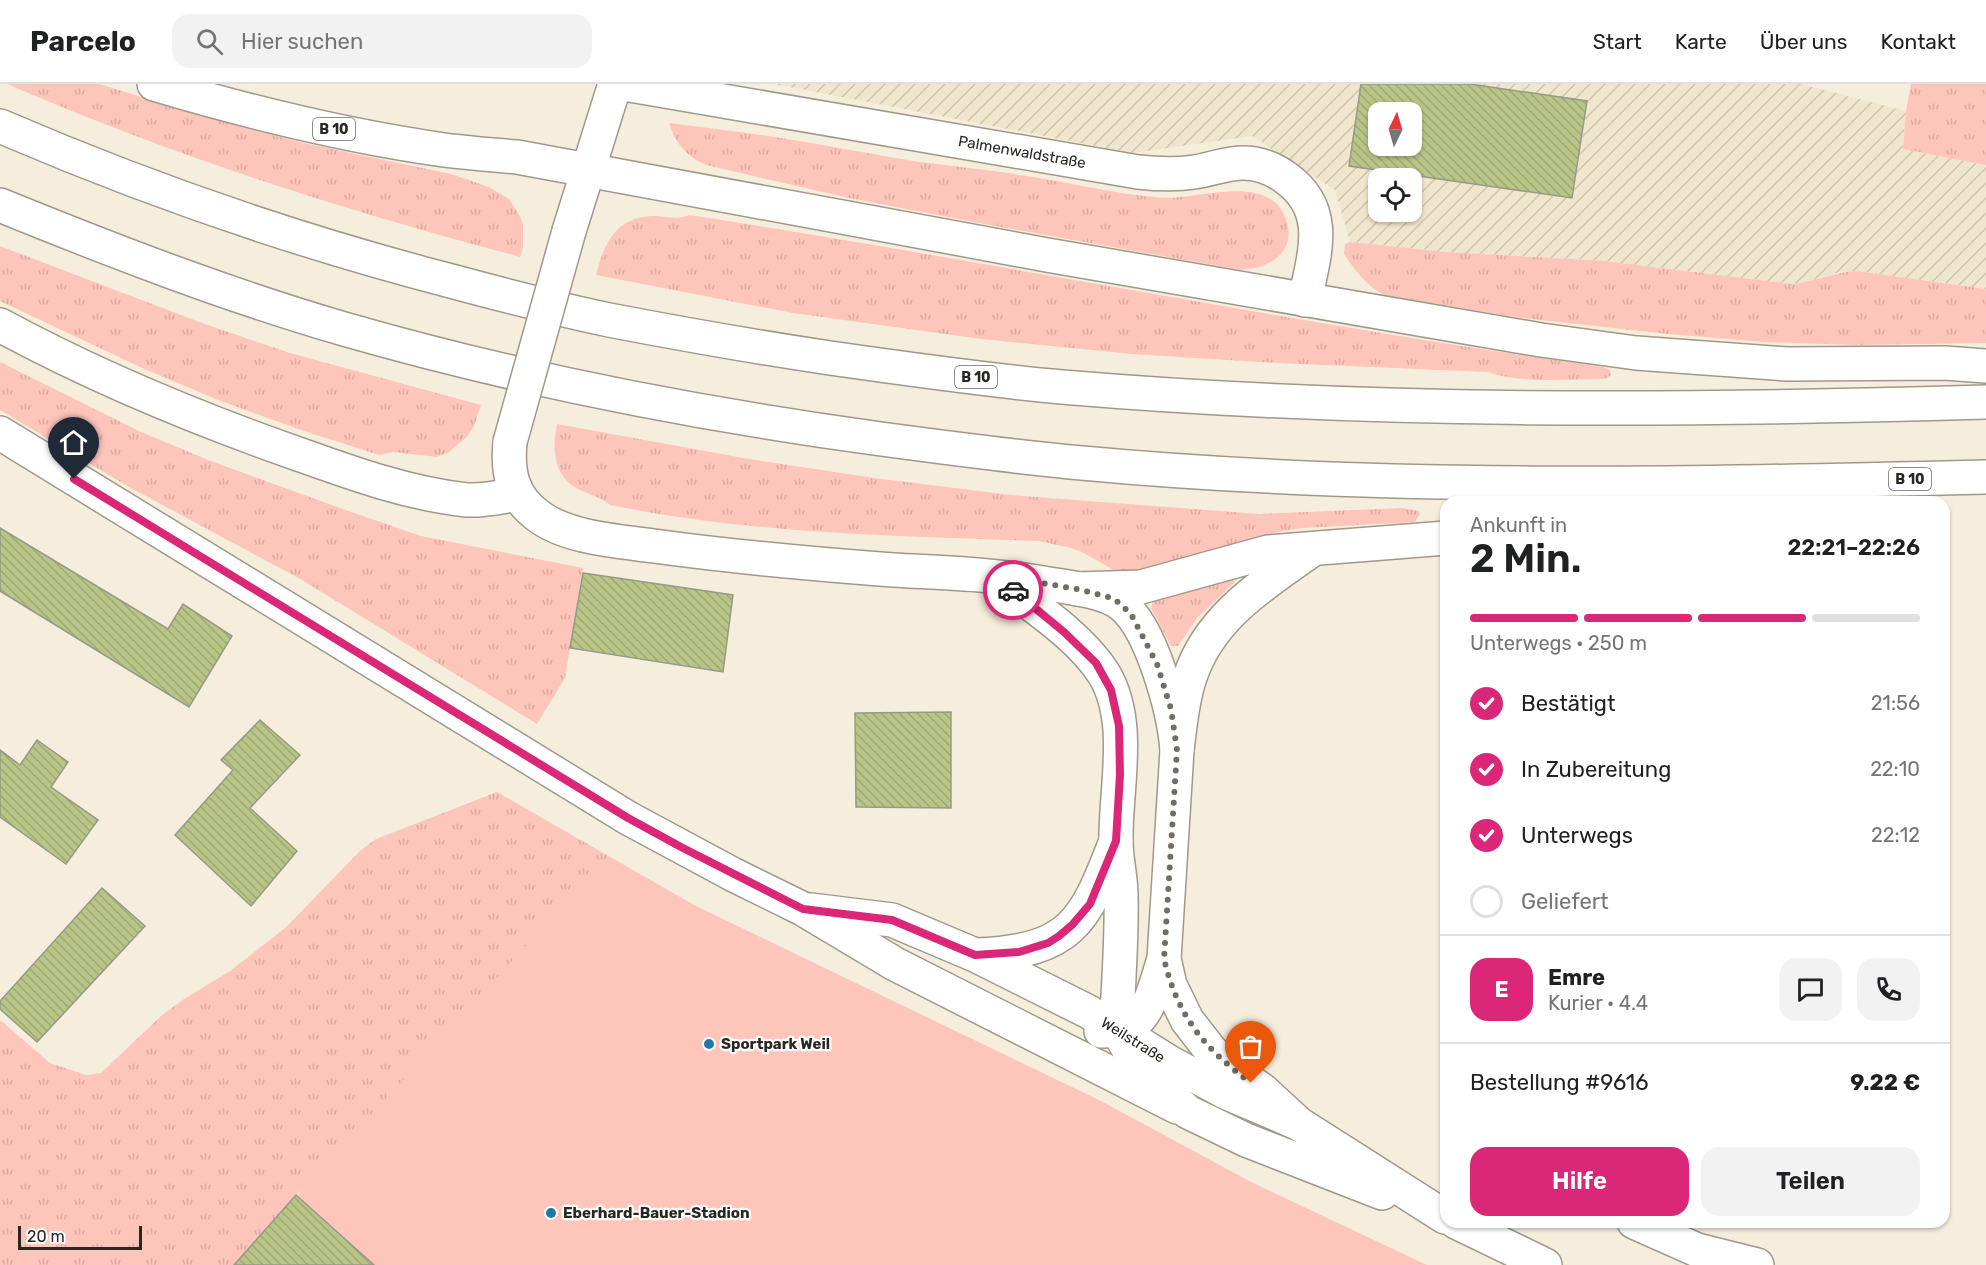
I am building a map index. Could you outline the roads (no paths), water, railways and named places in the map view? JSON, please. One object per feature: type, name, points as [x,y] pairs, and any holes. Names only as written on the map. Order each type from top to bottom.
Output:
[{"type":"main road","name":"B 10","points":[[154,84],[213,101],[339,130],[444,150],[517,157],[587,170]]},
{"type":"main road","points":[[615,84],[568,231],[510,442],[509,469],[517,494],[531,510],[550,524],[585,535],[612,540],[765,560],[994,575],[1077,589],[1112,598],[1122,605],[1140,628],[1157,664],[1171,709],[1177,750]]},
{"type":"main road","name":"Palmenwaldstraße","points":[[624,84],[1138,172],[1178,174],[1228,165],[1259,165],[1273,169],[1296,185],[1312,208],[1316,221],[1316,237],[1305,300]]},
{"type":"main road","name":"B 10","points":[[0,126],[144,184],[271,229],[380,263],[606,319],[763,348],[908,369],[1068,387],[1383,406],[1600,409],[1986,402]]},
{"type":"main road","points":[[587,170],[1441,324],[1636,353],[1787,364],[1946,363],[1986,366]]},
{"type":"main road","name":"B 10","points":[[0,205],[201,283],[342,328],[463,361],[584,389],[676,408],[827,431],[1080,463],[1213,473],[1472,481],[1649,483],[1986,477]]},
{"type":"main road","points":[[0,325],[155,399],[232,430],[342,469],[390,484],[452,498],[487,499],[517,494]]},
{"type":"main road","name":"Weilstraße","points":[[0,433],[628,818],[803,909],[878,955],[1246,1140],[1440,1215]]},
{"type":"main road","points":[[1786,496],[1833,481]]},
{"type":"main road","points":[[1077,589],[1141,587],[1251,556],[1315,548],[1440,538]]},
{"type":"main road","points":[[1025,1030],[1052,1033],[1118,1030],[1134,1023],[1147,1006],[1164,959],[1177,750],[1186,691],[1200,651],[1237,606],[1315,548]]},
{"type":"main road","points":[[994,575],[1084,651],[1104,675],[1111,690],[1119,726],[1120,748],[1116,841],[1121,900],[1118,1030],[1127,1047],[1157,1086],[1188,1112]]},
{"type":"main road","points":[[975,955],[1019,952],[1048,943],[1059,936],[1090,904],[1116,841]]},
{"type":"main road","name":"Weilstraße","points":[[803,909],[892,920],[975,955],[1089,1012],[1168,1062],[1225,1092],[1299,1124],[1440,1213]]},
{"type":"main road","points":[[1164,959],[1175,997],[1187,1020],[1200,1037],[1226,1065],[1262,1090],[1299,1124]]},
{"type":"main road","name":"Weilstraße","points":[[1468,1228],[1545,1265]]},
{"type":"main road","points":[[1648,1228],[1697,1250],[1757,1265]]},
{"type":"place","name":"Sportpark Weil","points":[[709,1044]]},
{"type":"place","name":"Eberhard-Bauer-Stadion","points":[[551,1213]]}]
